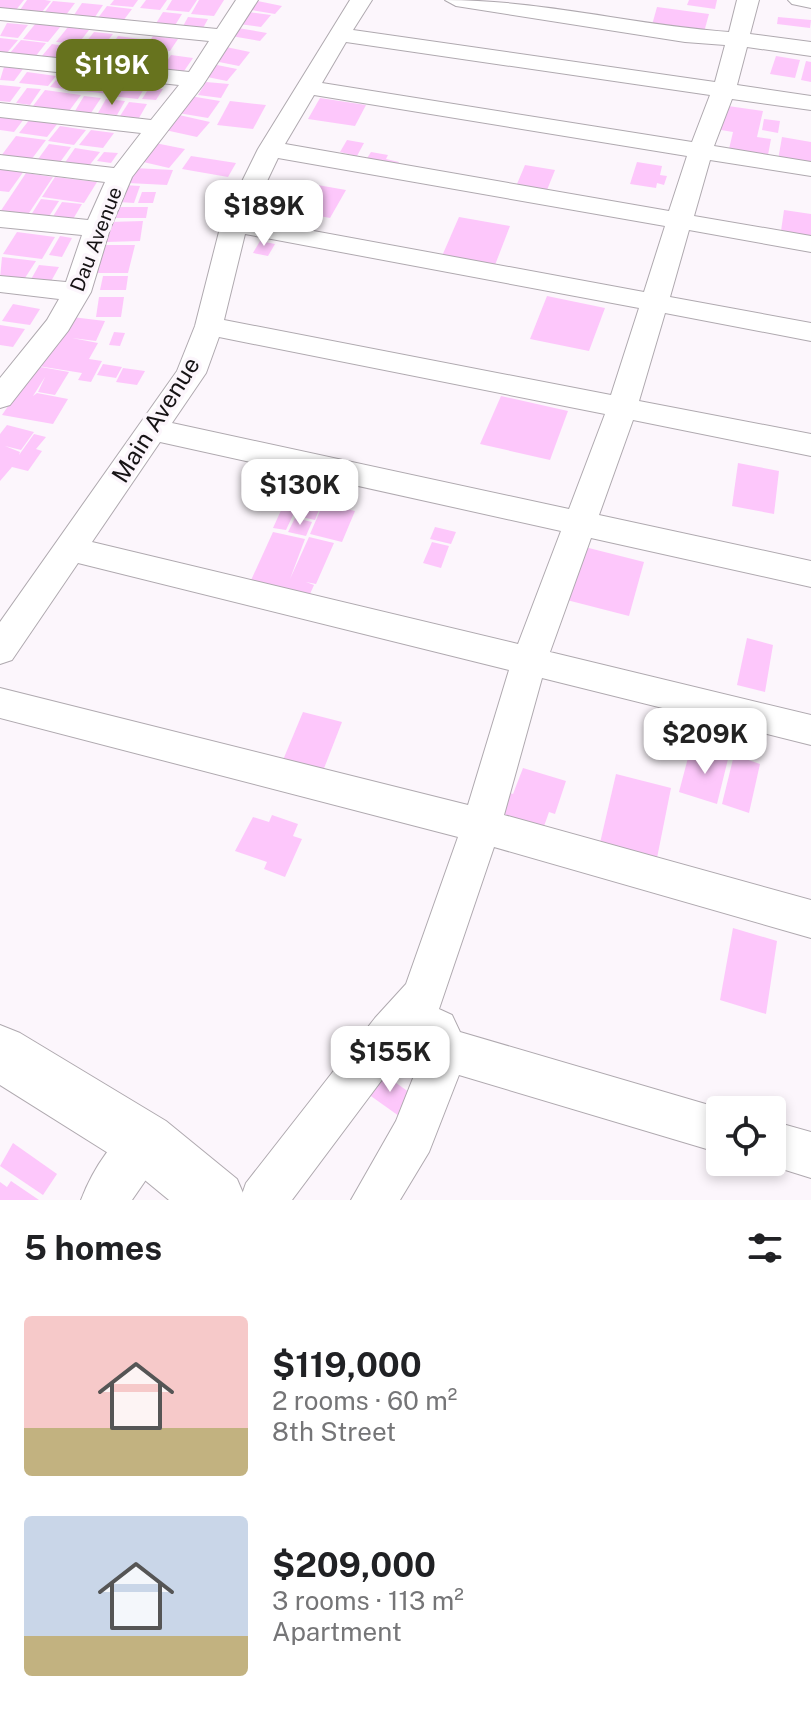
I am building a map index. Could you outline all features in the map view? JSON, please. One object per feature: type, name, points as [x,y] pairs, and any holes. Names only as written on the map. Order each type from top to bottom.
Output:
[{"type":"main road","points":[[0,1053],[145,1142],[216,1200]]},
{"type":"street","name":"Dau Avenue","points":[[0,398],[31,362],[77,292],[97,229],[120,176],[195,80],[247,0]]},
{"type":"street","name":"Main Avenue","points":[[0,650],[191,373],[209,326],[234,224],[270,149],[361,0]]},
{"type":"street","points":[[456,0],[685,35],[811,49]]},
{"type":"street","points":[[263,1200],[390,1033],[423,997],[481,826],[529,661],[623,406],[701,149],[724,90],[748,0]]},
{"type":"street","points":[[799,0],[811,2]]},
{"type":"street","points":[[0,14],[223,36]]},
{"type":"street","points":[[340,35],[811,103]]},
{"type":"street","points":[[0,59],[195,80]]},
{"type":"street","points":[[306,87],[811,169]]},
{"type":"street","points":[[0,110],[158,128]]},
{"type":"street","points":[[270,149],[811,244]]},
{"type":"street","points":[[0,162],[120,176]]},
{"type":"street","points":[[0,219],[97,229]]},
{"type":"street","points":[[234,224],[811,332]]},
{"type":"street","points":[[0,284],[77,292]]},
{"type":"street","points":[[209,326],[811,445]]},
{"type":"street","points":[[0,358],[31,362]]},
{"type":"street","points":[[154,430],[811,574]]},
{"type":"street","points":[[72,549],[811,730]]},
{"type":"street","points":[[0,703],[481,826],[811,919]]},
{"type":"street","points":[[374,1200],[413,1136],[446,1051],[423,997]]},
{"type":"street","points":[[390,1033],[706,1126]]},
{"type":"street","points":[[104,1200],[145,1142]]},
{"type":"street","points":[[786,1148],[811,1155]]},
{"type":"building","points":[[0,0],[24,0],[16,10],[0,8]]},
{"type":"building","points":[[27,0],[51,1],[42,12],[20,10]]},
{"type":"building","points":[[114,0],[138,0],[133,7],[110,5]]},
{"type":"building","points":[[146,0],[167,0],[160,10],[140,8]]},
{"type":"building","points":[[172,0],[197,0],[189,12],[166,10]]},
{"type":"building","points":[[199,0],[224,0],[214,16],[191,14]]},
{"type":"building","points":[[253,0],[282,6],[275,14],[245,9]]},
{"type":"building","points":[[689,0],[717,0],[715,9],[687,5]]},
{"type":"building","points":[[53,1],[75,3],[66,15],[44,13]]},
{"type":"building","points":[[82,3],[103,5],[95,17],[74,15]]},
{"type":"building","points":[[107,6],[132,9],[123,21],[98,18]]},
{"type":"building","points":[[657,7],[709,14],[704,32],[652,25]]},
{"type":"building","points":[[163,12],[182,14],[174,27],[155,25]]},
{"type":"building","points":[[248,12],[271,15],[261,27],[239,24]]},
{"type":"building","points":[[188,17],[208,19],[202,30],[182,28]]},
{"type":"building","points":[[778,17],[811,20],[810,28],[777,24]]},
{"type":"building","points":[[7,23],[28,25],[18,38],[0,36]]},
{"type":"building","points":[[36,23],[61,26],[48,42],[23,39]]},
{"type":"building","points":[[68,27],[89,30],[78,44],[56,42]]},
{"type":"building","points":[[238,28],[267,33],[260,41],[231,36]]},
{"type":"building","points":[[94,32],[113,34],[105,44],[86,42]]},
{"type":"building","points":[[118,36],[140,39],[134,48],[112,45]]},
{"type":"building","points":[[153,36],[178,39],[170,51],[145,48]]},
{"type":"building","points":[[0,38],[18,40],[6,54],[0,54]]},
{"type":"building","points":[[21,40],[46,43],[35,57],[10,53]]},
{"type":"building","points":[[52,44],[73,47],[63,60],[41,57]]},
{"type":"building","points":[[109,47],[136,50],[125,68],[97,65]]},
{"type":"building","points":[[226,47],[250,52],[239,66],[214,61]]},
{"type":"building","points":[[82,50],[100,52],[92,63],[73,60]]},
{"type":"building","points":[[147,51],[168,54],[156,70],[136,68]]},
{"type":"building","points":[[171,55],[193,58],[182,74],[160,71]]},
{"type":"building","points":[[776,56],[800,60],[795,78],[770,74]]},
{"type":"building","points":[[806,61],[811,62],[811,82],[801,80]]},
{"type":"building","points":[[212,64],[237,69],[227,81],[202,76]]},
{"type":"building","points":[[4,67],[23,69],[14,81],[0,80]]},
{"type":"building","points":[[27,72],[56,76],[48,86],[19,83]]},
{"type":"building","points":[[62,73],[89,76],[78,91],[50,87]]},
{"type":"building","points":[[93,78],[117,80],[109,94],[84,91]]},
{"type":"building","points":[[121,79],[148,82],[138,99],[110,96]]},
{"type":"building","points":[[206,82],[229,84],[221,98],[198,95]]},
{"type":"building","points":[[0,85],[21,87],[10,102],[0,101]]},
{"type":"building","points":[[27,88],[41,89],[30,105],[16,103]]},
{"type":"building","points":[[149,88],[163,89],[156,100],[142,99]]},
{"type":"building","points":[[45,90],[81,95],[69,111],[33,106]]},
{"type":"building","points":[[84,96],[101,98],[91,113],[75,111]]},
{"type":"building","points":[[190,96],[220,101],[208,118],[178,113]]},
{"type":"building","points":[[320,98],[366,105],[355,126],[308,119]]},
{"type":"building","points":[[106,99],[125,101],[117,115],[98,113]]},
{"type":"building","points":[[230,101],[266,105],[253,129],[217,125]]},
{"type":"building","points":[[129,102],[147,104],[139,118],[120,116]]},
{"type":"building","points":[[721,105],[763,111],[757,137],[771,139],[768,155],[729,149],[733,132],[715,129]]},
{"type":"building","points":[[179,115],[210,122],[197,137],[165,130]]},
{"type":"building","points":[[0,116],[24,119],[14,132],[0,130]]},
{"type":"building","points":[[30,119],[58,123],[47,137],[19,133]]},
{"type":"building","points":[[764,119],[780,121],[778,133],[762,130]]},
{"type":"building","points":[[60,126],[86,130],[74,145],[48,141]]},
{"type":"building","points":[[91,130],[114,133],[103,148],[79,145]]},
{"type":"building","points":[[16,136],[46,140],[31,160],[1,156]]},
{"type":"building","points":[[782,137],[811,142],[811,165],[778,160]]},
{"type":"building","points":[[347,140],[364,143],[357,156],[340,152]]},
{"type":"building","points":[[155,143],[185,149],[169,168],[139,161]]},
{"type":"building","points":[[49,144],[71,147],[58,165],[36,162]]},
{"type":"building","points":[[75,148],[100,152],[88,167],[64,164]]},
{"type":"building","points":[[104,152],[118,153],[111,163],[97,161]]},
{"type":"building","points":[[371,152],[388,155],[386,159],[399,162],[397,165],[364,163]]},
{"type":"building","points":[[191,156],[236,163],[228,177],[182,169]]},
{"type":"building","points":[[637,162],[662,166],[660,175],[667,176],[664,185],[657,183],[656,188],[630,184]]},
{"type":"building","points":[[525,165],[555,170],[545,195],[524,191],[526,186],[517,184]]},
{"type":"building","points":[[0,168],[24,171],[9,192],[0,191]]},
{"type":"building","points":[[134,168],[173,170],[167,185],[128,183]]},
{"type":"building","points":[[26,173],[53,177],[27,216],[0,212]]},
{"type":"building","points":[[55,177],[97,182],[84,203],[42,197]]},
{"type":"building","points":[[295,181],[346,190],[330,218],[277,208]]},
{"type":"building","points":[[123,185],[140,186],[134,203],[118,202]]},
{"type":"building","points":[[142,192],[156,192],[153,203],[138,203]]},
{"type":"building","points":[[41,199],[59,201],[48,218],[31,215]]},
{"type":"building","points":[[62,202],[82,204],[72,221],[52,218]]},
{"type":"building","points":[[111,207],[148,207],[146,218],[108,218]]},
{"type":"building","points":[[784,210],[811,214],[811,236],[781,231]]},
{"type":"building","points":[[459,217],[510,226],[495,265],[442,256]]},
{"type":"building","points":[[143,221],[140,241],[106,242],[109,222]]},
{"type":"building","points":[[17,232],[55,237],[42,259],[3,254]]},
{"type":"building","points":[[60,236],[72,238],[62,257],[49,255]]},
{"type":"building","points":[[260,241],[275,244],[268,256],[253,253]]},
{"type":"building","points":[[101,245],[135,245],[128,273],[93,273]]},
{"type":"building","points":[[2,257],[36,261],[23,281],[0,278]]},
{"type":"building","points":[[39,265],[59,267],[49,285],[29,283]]},
{"type":"building","points":[[103,276],[128,276],[126,290],[100,290]]},
{"type":"building","points":[[547,296],[605,308],[589,351],[530,339]]},
{"type":"building","points":[[99,297],[124,297],[121,317],[96,317]]},
{"type":"building","points":[[13,304],[40,309],[30,325],[2,321]]},
{"type":"building","points":[[72,317],[105,321],[96,341],[72,338],[98,343],[89,359],[102,361],[91,382],[78,380],[82,373],[38,366]]},
{"type":"building","points":[[0,325],[25,329],[13,347],[0,345]]},
{"type":"building","points":[[114,332],[125,333],[120,346],[109,345]]},
{"type":"building","points":[[103,364],[122,367],[116,378],[97,375]]},
{"type":"building","points":[[35,366],[69,372],[55,395],[38,392],[45,377],[33,396],[37,393],[68,399],[53,424],[2,415]]},
{"type":"building","points":[[123,368],[145,371],[137,385],[116,382]]},
{"type":"building","points":[[501,396],[568,411],[550,460],[480,444]]},
{"type":"building","points":[[7,425],[34,432],[21,450],[5,446],[20,452],[19,455],[34,434],[46,437],[36,449],[42,451],[28,471],[12,467],[0,481],[0,434]]},
{"type":"building","points":[[738,463],[779,471],[774,514],[732,506]]},
{"type":"building","points":[[309,481],[346,489],[338,506],[322,502],[315,520],[293,515],[286,530],[273,528],[283,506],[296,509]]},
{"type":"building","points":[[323,504],[355,511],[342,542],[310,534]]},
{"type":"building","points":[[295,518],[312,522],[306,536],[288,532]]},
{"type":"building","points":[[435,527],[456,532],[451,544],[430,539]]},
{"type":"building","points":[[273,532],[305,539],[290,579],[309,537],[334,543],[316,584],[306,582],[314,585],[306,603],[247,589]]},
{"type":"building","points":[[432,542],[449,546],[441,568],[423,563]]},
{"type":"building","points":[[577,545],[644,562],[629,616],[559,598]]},
{"type":"building","points":[[747,638],[773,645],[765,692],[737,685]]},
{"type":"building","points":[[303,712],[342,722],[323,771],[283,760]]},
{"type":"building","points":[[710,749],[729,755],[717,804],[679,792],[689,754],[707,760]]},
{"type":"building","points":[[734,755],[760,764],[749,813],[722,804]]},
{"type":"building","points":[[523,768],[566,781],[555,814],[549,812],[542,832],[497,817],[507,792],[513,794]]},
{"type":"building","points":[[616,774],[671,788],[657,858],[600,843]]},
{"type":"building","points":[[272,815],[298,824],[293,836],[302,839],[285,877],[264,869],[267,862],[235,851],[253,817],[269,822]]},
{"type":"building","points":[[733,928],[777,941],[766,1014],[720,1000]]},
{"type":"building","points":[[382,1073],[413,1095],[399,1116],[368,1094]]},
{"type":"building","points":[[13,1143],[57,1174],[43,1195],[0,1166]]},
{"type":"building","points":[[11,1181],[39,1200],[0,1200],[0,1182],[7,1187]]}]
